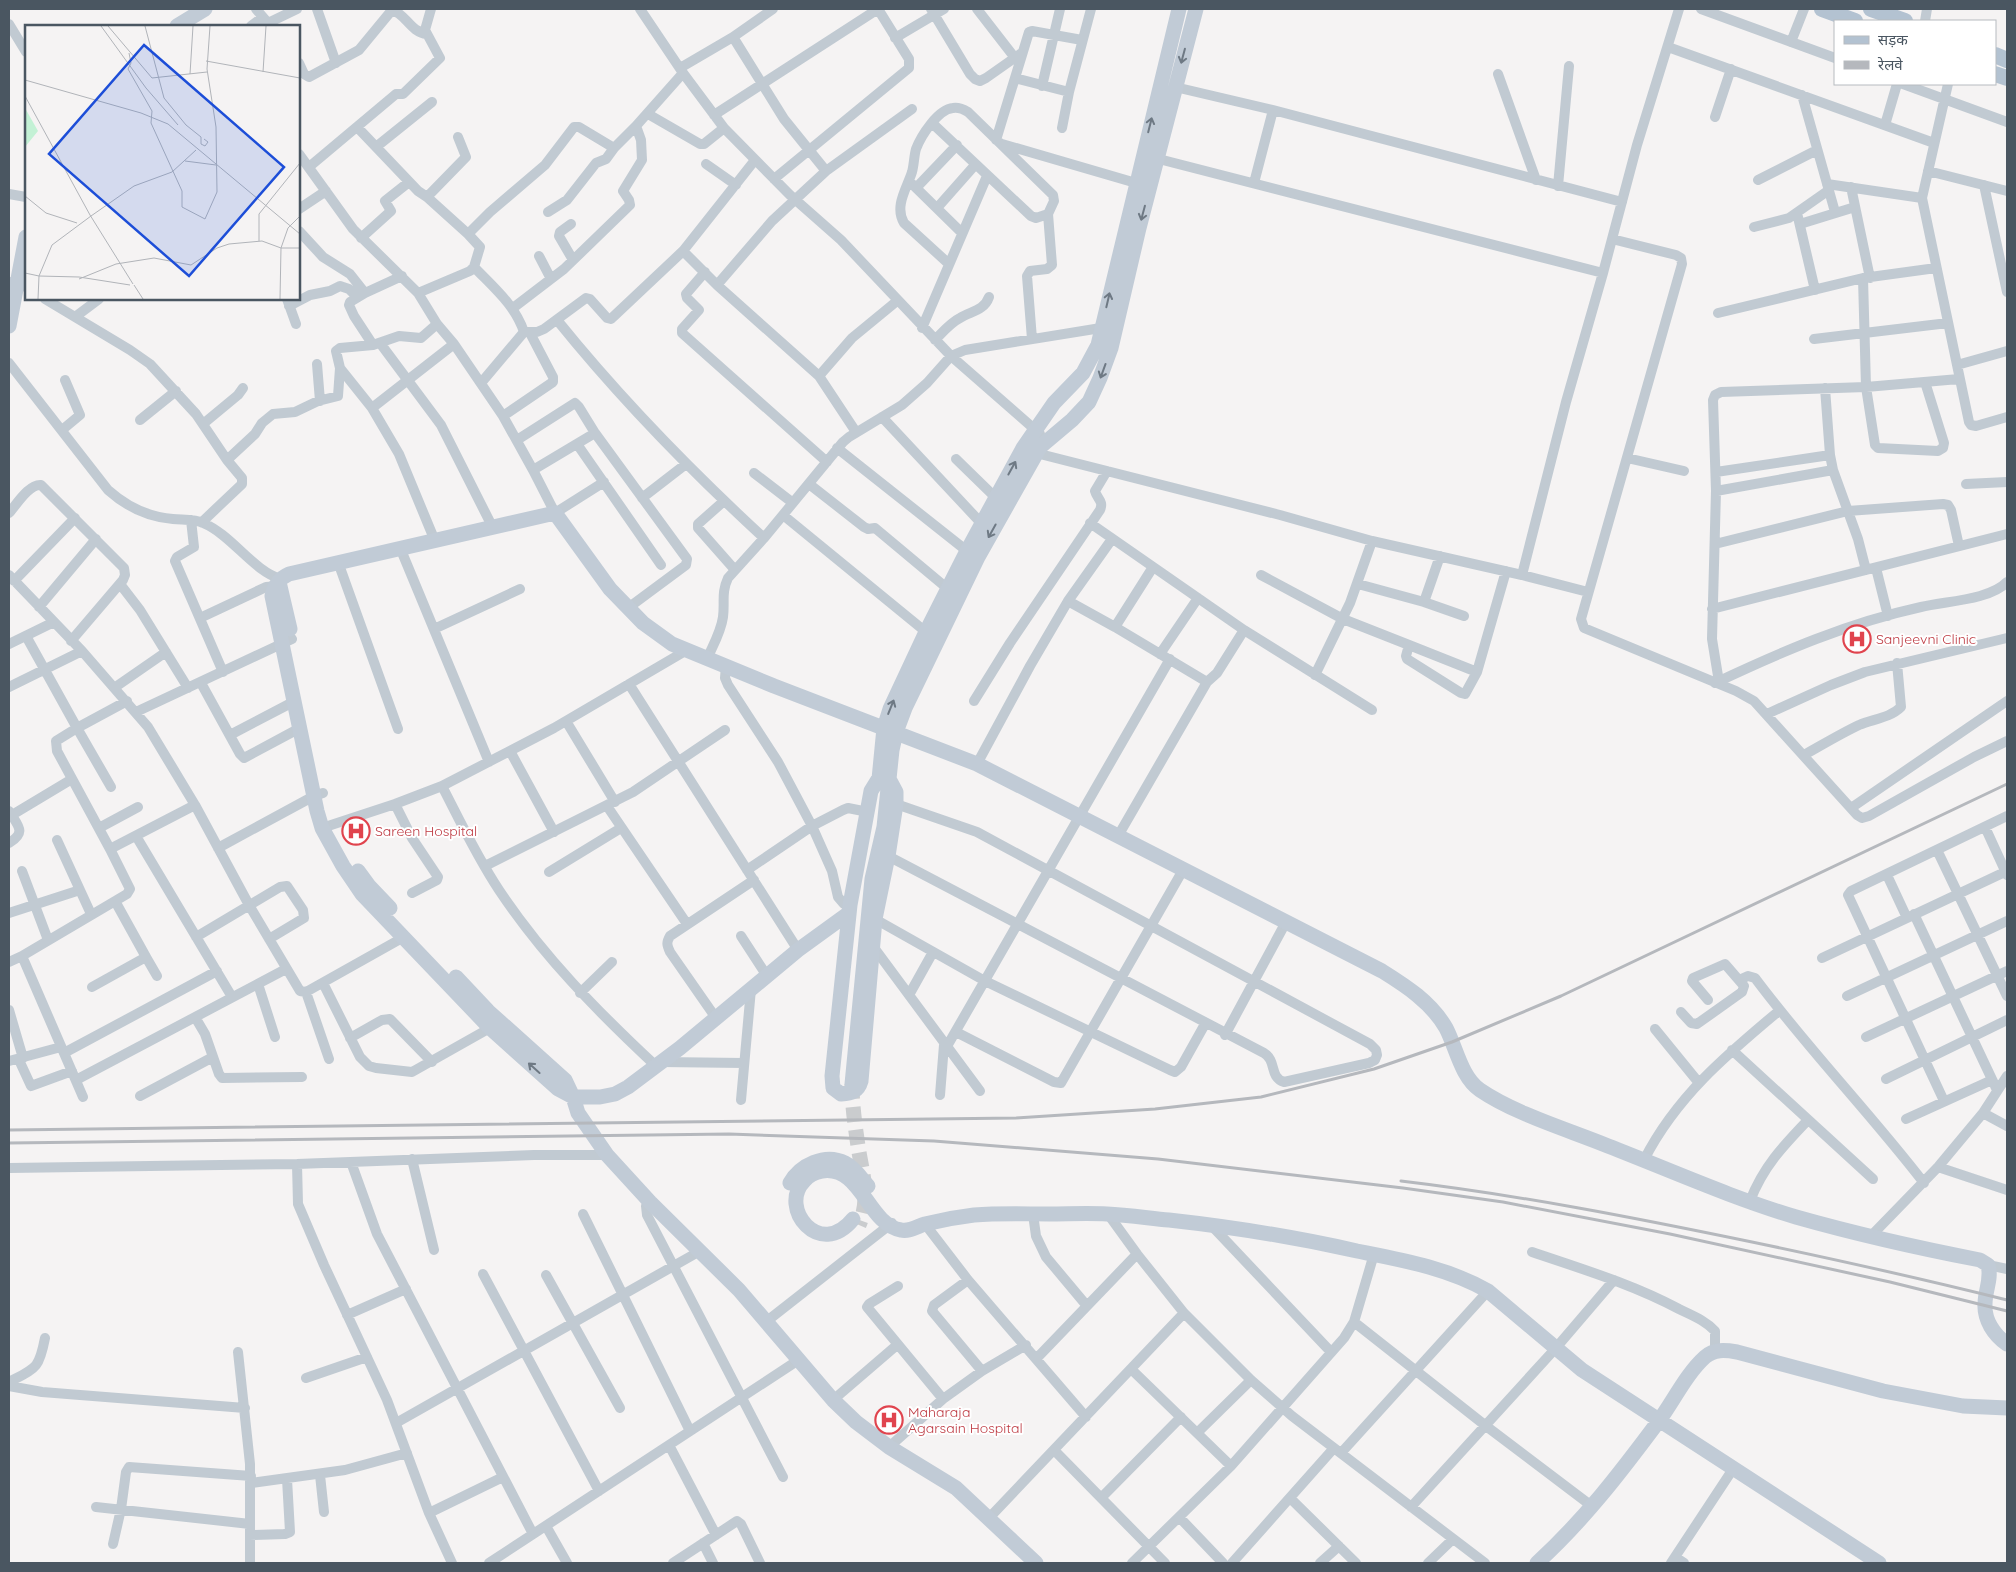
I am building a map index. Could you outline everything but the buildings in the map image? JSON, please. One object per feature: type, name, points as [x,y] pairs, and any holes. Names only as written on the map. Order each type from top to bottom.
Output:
[{"type":"main road","points":[[1822,9],[1852,20]]},
{"type":"main road","points":[[1871,9],[1902,20]]},
{"type":"street","points":[[182,25],[195,22],[205,9]]},
{"type":"street","points":[[256,9],[268,22]]},
{"type":"street","points":[[255,25],[268,22],[297,9]]},
{"type":"street","points":[[317,9],[336,63]]},
{"type":"street","points":[[309,167],[396,94],[403,94],[439,60],[440,55],[426,34],[425,24],[431,9]]},
{"type":"street","points":[[640,9],[681,71],[724,128],[795,200],[841,240],[922,328],[1048,441]]},
{"type":"street","points":[[548,212],[567,200],[598,161],[606,159],[614,148],[648,114],[681,71],[773,9]]},
{"type":"street","points":[[714,114],[878,9],[909,59],[908,68],[774,179]]},
{"type":"street","points":[[977,9],[1019,55]]},
{"type":"street","points":[[1042,86],[1060,9]]},
{"type":"street","points":[[1062,128],[1090,9]]},
{"type":"street","points":[[890,730],[906,708],[1030,451],[1035,430],[1054,403],[1083,373],[1109,327],[1150,156],[1179,9]]},
{"type":"street","points":[[847,1084],[862,897],[884,778],[890,730],[890,709],[926,632],[996,498],[1030,451],[1048,441],[1089,402],[1100,378],[1110,348],[1109,327],[1136,183],[1150,156],[1175,87],[1196,9]]},
{"type":"street","points":[[1522,574],[1566,402],[1679,9]]},
{"type":"street","points":[[1702,9],[1834,58]]},
{"type":"street","points":[[1791,42],[1804,9]]},
{"type":"street","points":[[300,65],[304,74],[309,77],[359,50],[392,10],[397,12],[416,31],[426,34]]},
{"type":"street","points":[[895,38],[937,11],[970,74],[975,79],[986,78],[1019,55]]},
{"type":"street","points":[[9,24],[25,50]]},
{"type":"street","points":[[997,141],[1019,55],[1029,32],[1082,40]]},
{"type":"street","points":[[732,37],[784,119],[826,171]]},
{"type":"street","points":[[1668,46],[1934,143]]},
{"type":"street","points":[[1558,186],[1569,66]]},
{"type":"street","points":[[1714,117],[1731,69]]},
{"type":"street","points":[[1498,74],[1536,180]]},
{"type":"street","points":[[1014,78],[1069,92]]},
{"type":"street","points":[[1885,125],[1897,85]]},
{"type":"street","points":[[1906,85],[2007,122]]},
{"type":"street","points":[[1948,85],[1922,198],[1956,365],[1971,426],[2007,417]]},
{"type":"street","points":[[1175,87],[1273,110],[1622,202]]},
{"type":"street","points":[[1802,95],[1835,212]]},
{"type":"street","points":[[376,147],[432,102]]},
{"type":"street","points":[[912,185],[915,151],[921,138],[942,113],[952,108],[960,108],[968,112],[1053,195],[1054,201],[1048,214],[1052,265],[1047,269],[1030,271],[1027,276],[1032,339]]},
{"type":"street","points":[[717,285],[772,221],[826,171],[912,109]]},
{"type":"street","points":[[1254,183],[1273,110]]},
{"type":"street","points":[[648,114],[700,144],[704,144],[724,128]]},
{"type":"street","points":[[932,123],[957,145],[986,176],[1034,218],[1048,214]]},
{"type":"street","points":[[513,308],[573,260],[630,205],[623,191],[642,160],[641,140],[636,126]]},
{"type":"street","points":[[357,127],[418,191],[468,234],[480,248],[474,267],[463,275],[418,293]]},
{"type":"street","points":[[468,234],[490,212],[545,165],[574,127],[579,127],[614,148]]},
{"type":"street","points":[[427,197],[466,157],[458,136]]},
{"type":"street","points":[[997,141],[1136,183]]},
{"type":"street","points":[[949,264],[904,222],[900,215],[900,207],[912,185],[957,145]]},
{"type":"street","points":[[1758,180],[1817,150]]},
{"type":"street","points":[[300,155],[361,238],[418,293],[437,324],[454,344],[503,416],[555,513],[610,589],[658,635],[672,644],[706,659],[977,764],[1382,971],[1424,1001],[1446,1028],[1465,1072],[1479,1090],[1521,1112],[1750,1201],[1794,1216],[1870,1237],[1980,1260],[1988,1265],[2007,1269]]},
{"type":"street","points":[[1150,156],[1603,272]]},
{"type":"street","points":[[481,383],[527,333],[544,329],[586,298],[590,299],[607,318],[611,319],[683,251],[755,160]]},
{"type":"street","points":[[706,164],[736,186]]},
{"type":"street","points":[[937,208],[976,165]]},
{"type":"street","points":[[1928,171],[2007,190]]},
{"type":"street","points":[[922,328],[986,176]]},
{"type":"street","points":[[361,238],[392,211],[385,201],[409,182]]},
{"type":"street","points":[[912,185],[961,232]]},
{"type":"street","points":[[1984,185],[2007,292]]},
{"type":"street","points":[[1799,218],[1828,187],[1851,188],[1922,198]]},
{"type":"street","points":[[1851,188],[1867,278],[1864,334],[1866,387],[1875,445],[1878,448],[1938,451],[1943,448],[1944,443],[1925,382]]},
{"type":"street","points":[[300,208],[326,191]]},
{"type":"street","points":[[9,194],[25,196]]},
{"type":"street","points":[[1754,227],[1855,207]]},
{"type":"street","points":[[1799,218],[1815,290]]},
{"type":"street","points":[[571,224],[560,232],[559,236],[573,260]]},
{"type":"street","points":[[300,232],[323,257],[350,274],[361,295]]},
{"type":"street","points":[[1612,239],[1676,255],[1681,258],[1682,264],[1588,592],[1581,619],[1584,628],[1717,682],[1754,701],[1857,815],[1862,818],[1869,816],[1974,757],[2007,741]]},
{"type":"street","points":[[9,326],[25,244]]},
{"type":"street","points":[[683,251],[717,285],[819,376],[856,432]]},
{"type":"street","points":[[539,256],[551,279]]},
{"type":"street","points":[[474,267],[513,308],[553,377],[553,382],[503,416]]},
{"type":"street","points":[[1718,313],[1867,278],[1936,268]]},
{"type":"street","points":[[705,272],[686,294],[687,298],[699,310],[682,330],[682,333],[826,462]]},
{"type":"street","points":[[402,276],[350,302],[350,310],[432,412],[448,438],[493,528]]},
{"type":"street","points":[[300,298],[330,291],[340,286],[361,295]]},
{"type":"street","points":[[935,340],[960,317],[987,304],[989,297]]},
{"type":"street","points":[[47,300],[150,364],[176,391],[203,424],[242,478],[242,484],[202,522]]},
{"type":"street","points":[[75,317],[98,300]]},
{"type":"street","points":[[819,376],[852,338],[897,301]]},
{"type":"street","points":[[288,302],[296,324]]},
{"type":"street","points":[[557,320],[607,381],[686,464],[764,538]]},
{"type":"street","points":[[1814,339],[1948,323]]},
{"type":"street","points":[[228,460],[255,434],[262,423],[273,414],[295,412],[320,401],[338,396],[340,368],[336,351],[338,348],[376,344],[399,336],[422,338],[437,324]]},
{"type":"street","points":[[706,659],[722,625],[724,586],[735,570],[764,538],[837,448],[856,432],[916,394],[951,356],[965,350],[1109,327]]},
{"type":"street","points":[[372,408],[454,344]]},
{"type":"street","points":[[1956,365],[2007,351]]},
{"type":"street","points":[[9,363],[108,490],[121,502],[152,516],[202,522],[235,544],[279,583],[300,728],[327,826],[343,866],[362,894],[490,1028],[558,1089],[573,1096],[600,1097],[615,1094],[628,1087],[850,909]]},
{"type":"street","points":[[317,364],[320,401]]},
{"type":"street","points":[[340,368],[372,408],[399,454],[436,541]]},
{"type":"street","points":[[1717,682],[1712,639],[1716,491],[1713,400],[1716,395],[1721,392],[1866,387],[1959,378]]},
{"type":"street","points":[[62,430],[80,415],[65,380]]},
{"type":"street","points":[[203,424],[238,395],[243,388]]},
{"type":"street","points":[[1825,388],[1830,455],[1833,470],[1888,616]]},
{"type":"street","points":[[140,420],[176,391]]},
{"type":"street","points":[[517,440],[575,403],[579,406],[594,433],[686,556],[687,562],[628,608]]},
{"type":"street","points":[[882,417],[982,524]]},
{"type":"street","points":[[533,470],[594,433]]},
{"type":"street","points":[[577,444],[661,564]]},
{"type":"street","points":[[837,448],[967,551]]},
{"type":"street","points":[[1030,451],[1280,515],[1372,541],[1522,574],[1588,592]]},
{"type":"street","points":[[1716,472],[1830,455]]},
{"type":"street","points":[[1627,458],[1684,471]]},
{"type":"street","points":[[956,459],[996,498]]},
{"type":"street","points":[[642,498],[686,464]]},
{"type":"street","points":[[1716,491],[1833,470]]},
{"type":"street","points":[[974,701],[1010,643],[1102,506],[1095,491],[1107,471]]},
{"type":"street","points":[[754,473],[793,503]]},
{"type":"street","points":[[200,618],[266,587],[279,583],[289,574],[401,550],[555,513],[604,482]]},
{"type":"street","points":[[1966,484],[2007,482]]},
{"type":"street","points":[[9,513],[37,484],[45,487],[124,568],[125,575],[120,584],[71,640]]},
{"type":"street","points":[[808,484],[864,527],[868,529],[875,528],[948,589]]},
{"type":"street","points":[[724,501],[698,524],[698,528],[735,570]]},
{"type":"street","points":[[1715,544],[1848,511],[1943,504],[1948,505],[1951,510],[1958,546]]},
{"type":"street","points":[[783,515],[926,632]]},
{"type":"street","points":[[75,518],[12,578],[82,651],[136,712],[160,744],[268,939],[300,991],[306,992],[404,938]]},
{"type":"street","points":[[191,520],[195,541],[194,547],[177,557],[175,561],[223,672]]},
{"type":"street","points":[[1090,523],[1244,630],[1372,710]]},
{"type":"street","points":[[1712,610],[2007,534]]},
{"type":"street","points":[[39,607],[96,539]]},
{"type":"street","points":[[977,764],[1068,601],[1112,539]]},
{"type":"street","points":[[1315,676],[1358,584],[1372,541]]},
{"type":"street","points":[[401,550],[488,762]]},
{"type":"street","points":[[1424,602],[1440,556]]},
{"type":"street","points":[[338,562],[398,728]]},
{"type":"street","points":[[1115,627],[1153,567]]},
{"type":"street","points":[[1409,645],[1407,659],[1461,693],[1468,691],[1477,672],[1506,571]]},
{"type":"street","points":[[1261,575],[1343,619],[1477,672]]},
{"type":"street","points":[[1717,682],[1813,638],[1920,607],[1994,593],[2007,582]]},
{"type":"street","points":[[120,584],[140,610],[188,688]]},
{"type":"street","points":[[1358,584],[1424,602],[1464,616]]},
{"type":"street","points":[[434,629],[520,589]]},
{"type":"street","points":[[1160,654],[1198,598]]},
{"type":"street","points":[[1068,601],[1207,682]]},
{"type":"street","points":[[9,644],[54,622]]},
{"type":"street","points":[[1118,836],[1207,682],[1217,673],[1244,630]]},
{"type":"street","points":[[26,636],[111,787]]},
{"type":"street","points":[[1767,714],[1831,684],[1897,663],[2007,638]]},
{"type":"street","points":[[136,712],[287,641]]},
{"type":"street","points":[[287,641],[319,794]]},
{"type":"street","points":[[327,826],[395,804],[442,786],[566,721],[687,650]]},
{"type":"street","points":[[9,687],[82,651]]},
{"type":"street","points":[[114,688],[166,652]]},
{"type":"street","points":[[940,1095],[945,1047],[956,1032],[1170,659]]},
{"type":"street","points":[[1804,756],[1842,733],[1895,712],[1901,707],[1897,663]]},
{"type":"street","points":[[726,666],[725,678],[728,685],[778,762],[812,826],[832,871],[838,897],[850,909]]},
{"type":"street","points":[[201,683],[244,758],[300,728]]},
{"type":"street","points":[[629,684],[798,950]]},
{"type":"street","points":[[9,962],[127,894],[130,890],[58,751],[56,741],[126,701]]},
{"type":"street","points":[[230,735],[295,701]]},
{"type":"street","points":[[1851,808],[2007,701]]},
{"type":"street","points":[[566,721],[611,804],[621,828],[687,924]]},
{"type":"street","points":[[485,866],[633,792],[725,730]]},
{"type":"street","points":[[510,751],[554,832]]},
{"type":"street","points":[[884,778],[896,792],[896,804],[871,945],[861,1081],[856,1090],[851,1094],[841,1094],[833,1088],[832,1076],[850,909],[871,791],[884,778]]},
{"type":"street","points":[[9,843],[18,837],[20,833],[10,812],[72,779]]},
{"type":"street","points":[[442,786],[485,866],[518,916],[580,993],[659,1064],[744,1063]]},
{"type":"street","points":[[218,848],[319,794]]},
{"type":"street","points":[[395,804],[412,838],[438,877],[437,880],[412,893]]},
{"type":"street","points":[[888,856],[1268,1056],[1274,1075],[1284,1082],[1369,1063],[1375,1060],[1376,1050],[1370,1044],[977,832],[896,804]]},
{"type":"street","points":[[110,849],[195,805]]},
{"type":"street","points":[[99,828],[138,807]]},
{"type":"street","points":[[748,870],[812,826],[848,808],[868,812]]},
{"type":"street","points":[[1944,1101],[1848,895],[1851,891],[2007,816]]},
{"type":"street","points":[[327,826],[370,886],[488,1010],[565,1080],[573,1096],[578,1113],[607,1155],[650,1202],[767,1321],[833,1400],[856,1422],[889,1447],[956,1488],[989,1518],[1029,1561]]},
{"type":"street","points":[[1822,958],[2007,872],[1985,827]]},
{"type":"street","points":[[549,872],[621,828]]},
{"type":"street","points":[[136,836],[232,997]]},
{"type":"street","points":[[56,840],[91,914]]},
{"type":"street","points":[[1937,850],[2007,996]]},
{"type":"street","points":[[22,870],[48,940]]},
{"type":"street","points":[[956,1032],[1058,1083],[1064,1080],[1183,870]]},
{"type":"street","points":[[1886,875],[1934,956],[1997,1090]]},
{"type":"street","points":[[716,1018],[666,944],[670,936],[754,880]]},
{"type":"street","points":[[196,937],[284,886],[290,889],[304,918],[268,939]]},
{"type":"street","points":[[9,913],[80,890]]},
{"type":"street","points":[[116,900],[156,976]]},
{"type":"street","points":[[875,919],[985,981],[1175,1072],[1181,1067],[1205,1024]]},
{"type":"street","points":[[1847,996],[2007,921]]},
{"type":"street","points":[[1225,1034],[1286,922]]},
{"type":"street","points":[[741,936],[767,976]]},
{"type":"street","points":[[871,945],[945,1047],[980,1091]]},
{"type":"street","points":[[909,996],[933,952]]},
{"type":"street","points":[[22,956],[84,1097]]},
{"type":"street","points":[[92,987],[146,957]]},
{"type":"street","points":[[580,993],[612,962]]},
{"type":"street","points":[[1681,1012],[1691,1023],[1697,1024],[1742,992],[1744,986],[1725,964],[1695,977],[1692,981],[1708,1000]]},
{"type":"street","points":[[9,1010],[17,1060],[31,1086],[74,1075],[195,1017],[286,969]]},
{"type":"street","points":[[17,1060],[62,1050],[217,971]]},
{"type":"street","points":[[1866,1037],[2007,971]]},
{"type":"street","points":[[1739,980],[1748,976],[1755,978],[1822,1063],[1894,1144],[1924,1183]]},
{"type":"street","points":[[323,983],[364,1062],[376,1068],[412,1072],[490,1028]]},
{"type":"street","points":[[258,984],[276,1037]]},
{"type":"street","points":[[741,1100],[751,989]]},
{"type":"street","points":[[306,992],[329,1059]]},
{"type":"street","points":[[1644,1160],[1657,1134],[1676,1108],[1732,1050],[1780,1010]]},
{"type":"street","points":[[195,1017],[203,1030],[218,1074],[222,1078],[302,1076]]},
{"type":"street","points":[[350,1038],[382,1020],[390,1019],[432,1062]]},
{"type":"street","points":[[1886,1079],[2007,1020]]},
{"type":"street","points":[[1655,1029],[1699,1083]]},
{"type":"street","points":[[1732,1050],[1873,1179]]},
{"type":"street","points":[[140,1096],[213,1056]]},
{"type":"street","points":[[1870,1237],[1938,1168],[1983,1112],[2007,1077]]},
{"type":"street","points":[[1906,1119],[1992,1080]]},
{"type":"street","points":[[1983,1112],[2007,1126]]},
{"type":"street","points":[[1750,1201],[1766,1168],[1782,1147],[1808,1120]]},
{"type":"street","points":[[9,1168],[297,1164],[534,1155],[607,1155]]},
{"type":"street","points":[[412,1159],[434,1250]]},
{"type":"street","points":[[856,1222],[851,1233],[840,1240],[825,1243],[814,1240],[804,1234],[792,1219],[788,1207],[789,1186],[794,1177],[812,1163],[825,1160],[846,1163],[859,1175],[893,1225],[903,1230],[955,1217],[988,1214],[1108,1214],[1211,1225],[1308,1240],[1426,1266],[1475,1283],[1488,1291],[1582,1370],[1879,1563]]},
{"type":"street","points":[[351,1162],[377,1234],[533,1534]]},
{"type":"street","points":[[297,1164],[298,1204],[396,1423],[429,1513],[452,1563]]},
{"type":"street","points":[[1938,1168],[2007,1188]]},
{"type":"street","points":[[650,1202],[646,1206],[647,1214],[783,1477]]},
{"type":"street","points":[[583,1214],[690,1431]]},
{"type":"street","points":[[1033,1214],[1036,1236],[1046,1257],[1087,1306]]},
{"type":"street","points":[[1108,1214],[1184,1313],[1251,1380],[1337,1451],[1485,1563]]},
{"type":"street","points":[[925,1224],[968,1280],[1026,1345],[1086,1417]]},
{"type":"street","points":[[767,1321],[893,1225]]},
{"type":"street","points":[[1211,1225],[1331,1352]]},
{"type":"street","points":[[396,1423],[700,1251]]},
{"type":"street","points":[[1532,1252],[1614,1280],[1670,1304],[1711,1326],[1716,1336],[1715,1352]]},
{"type":"street","points":[[1036,1359],[1137,1254]]},
{"type":"street","points":[[1132,1563],[1231,1466],[1349,1331],[1354,1322],[1374,1254]]},
{"type":"street","points":[[1988,1265],[1991,1274],[1984,1305],[1988,1322],[2000,1339],[2007,1344]]},
{"type":"street","points":[[483,1274],[599,1491]]},
{"type":"street","points":[[546,1275],[620,1408]]},
{"type":"street","points":[[968,1280],[934,1305],[932,1311],[982,1371]]},
{"type":"street","points":[[1411,1507],[1555,1349],[1614,1280]]},
{"type":"street","points":[[898,1286],[867,1307],[943,1399]]},
{"type":"street","points":[[347,1315],[406,1289]]},
{"type":"street","points":[[1232,1563],[1290,1498],[1416,1370],[1488,1291]]},
{"type":"street","points":[[989,1518],[1184,1313]]},
{"type":"street","points":[[1354,1322],[1593,1507]]},
{"type":"street","points":[[9,1382],[31,1370],[39,1362],[45,1338]]},
{"type":"street","points":[[833,1400],[897,1345]]},
{"type":"street","points":[[889,1447],[943,1399],[982,1371],[1026,1345]]},
{"type":"street","points":[[1537,1563],[1593,1507],[1659,1421],[1698,1364],[1706,1356],[1715,1352],[1724,1350],[1737,1352],[1883,1391],[1963,1406],[2007,1408]]},
{"type":"street","points":[[238,1352],[251,1480],[250,1563]]},
{"type":"street","points":[[306,1378],[367,1357]]},
{"type":"street","points":[[489,1563],[800,1359]]},
{"type":"street","points":[[1131,1369],[1231,1466]]},
{"type":"street","points":[[1197,1433],[1251,1380]]},
{"type":"street","points":[[9,1386],[42,1392],[245,1408]]},
{"type":"street","points":[[1101,1498],[1181,1417]]},
{"type":"street","points":[[669,1445],[716,1535]]},
{"type":"street","points":[[1054,1450],[1165,1563]]},
{"type":"street","points":[[112,1544],[122,1509],[126,1472],[129,1467],[251,1480],[287,1479],[320,1475],[366,1465],[407,1453]]},
{"type":"street","points":[[1677,1561],[1733,1469]]},
{"type":"street","points":[[320,1475],[324,1512]]},
{"type":"street","points":[[429,1513],[503,1477]]},
{"type":"street","points":[[250,1535],[285,1534],[290,1532],[287,1479]]},
{"type":"street","points":[[1290,1498],[1356,1563]]},
{"type":"street","points":[[96,1507],[250,1524]]},
{"type":"street","points":[[1180,1518],[1221,1563]]},
{"type":"street","points":[[673,1563],[734,1522],[740,1521],[760,1563]]},
{"type":"street","points":[[546,1526],[567,1563]]},
{"type":"street","points":[[1428,1563],[1453,1539]]},
{"type":"street","points":[[703,1543],[713,1563]]},
{"type":"street","points":[[1320,1563],[1339,1546]]},
{"type":"tunnel","points":[[852,1084],[854,1115],[865,1195],[863,1215],[859,1225]]},
{"type":"railway","points":[[9,1130],[1016,1118],[1155,1109],[1261,1097],[1374,1069],[1452,1042],[1561,996],[2007,784]]},
{"type":"railway","points":[[9,1143],[729,1134],[934,1141],[1158,1159],[1403,1188],[1503,1202],[1670,1234],[1890,1282],[2007,1311]]},
{"type":"railway","points":[[1401,1181],[1533,1200],[1665,1224],[1848,1263],[2007,1300]]},
{"type":"place","name":"Sanjeevni Clinic","points":[[1857,639]]},
{"type":"place","name":"Sareen Hospital","points":[[356,831]]},
{"type":"place","name":"Maharaja Agarsain Hospital","points":[[889,1420]]}]
